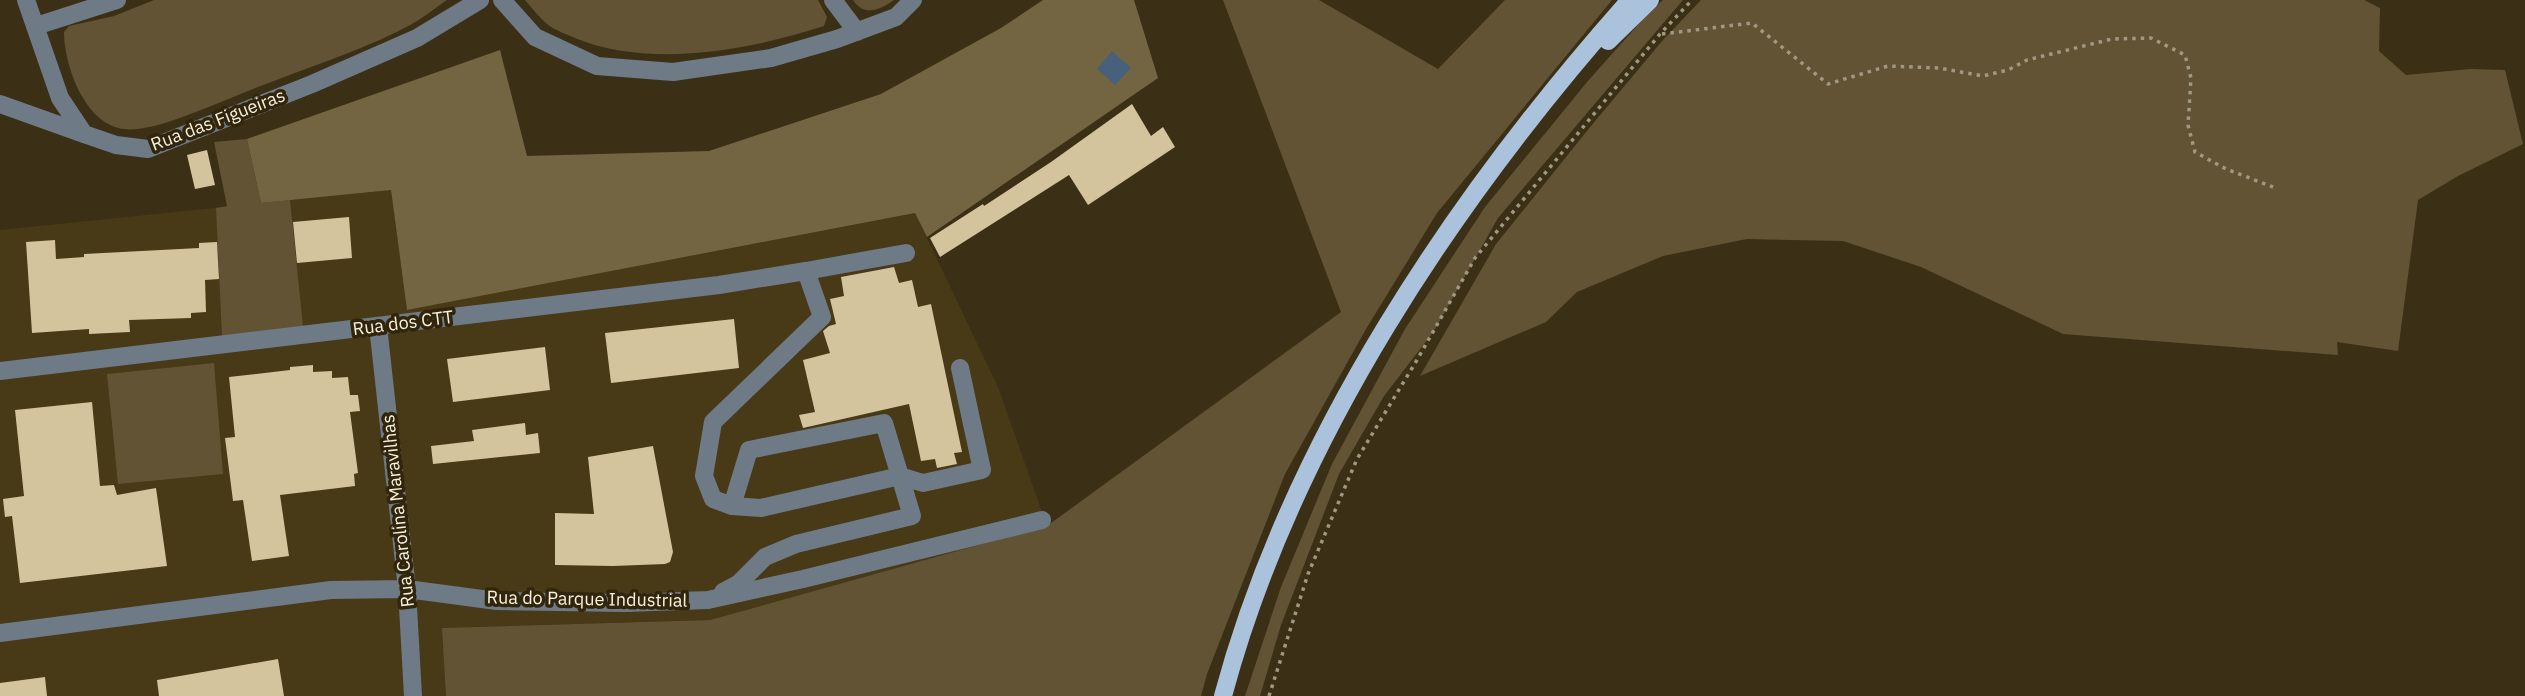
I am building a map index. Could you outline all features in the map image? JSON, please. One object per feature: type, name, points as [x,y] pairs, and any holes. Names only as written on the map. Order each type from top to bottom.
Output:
[{"type":"main road","points":[[1223,696],[1257,591],[1293,504],[1346,396],[1407,292],[1469,200],[1629,0]]},
{"type":"main road","points":[[1585,57],[1642,0]]},
{"type":"main road","points":[[1585,57],[1650,0]]},
{"type":"street","points":[[26,0],[60,99],[84,134]]},
{"type":"street","points":[[36,26],[117,0]]},
{"type":"street","name":"Rua das Figueiras","points":[[0,103],[116,145],[148,149],[299,89],[417,38],[480,0]]},
{"type":"street","points":[[502,0],[535,37],[597,66],[673,72],[771,58],[897,17],[913,0]]},
{"type":"street","points":[[833,0],[857,32]]},
{"type":"street","name":"Rua dos CTT","points":[[0,372],[719,285],[906,253]]},
{"type":"street","points":[[806,271],[822,317],[713,422],[704,476],[713,499],[732,506],[761,508],[900,476],[923,482],[982,470],[960,368]]},
{"type":"street","name":"Rua Carolina Maravilhas","points":[[378,326],[407,589],[413,696]]},
{"type":"street","points":[[708,600],[737,584],[765,557],[796,544],[912,516],[884,423],[749,450],[732,506]]},
{"type":"street","name":"Rua do Parque Industrial","points":[[0,632],[331,590],[407,589],[497,601],[626,603],[708,600],[1042,520]]},
{"type":"path","points":[[1269,696],[1308,573],[1357,458],[1475,258],[1660,34],[1692,0]]},
{"type":"path","points":[[1660,34],[1752,23],[1828,84],[1888,66],[1939,68],[1983,76],[2008,71],[2027,60],[2112,39],[2151,38],[2185,55],[2192,78],[2188,125],[2195,152],[2226,169],[2273,187]]},
{"type":"shaded area","points":[[154,0],[447,0],[412,24],[380,40],[205,109],[141,129],[118,128],[95,114],[78,89],[68,59],[64,32],[69,26],[114,16]]},
{"type":"shaded area","points":[[525,0],[818,0],[827,17],[824,26],[732,49],[700,53],[635,53],[604,47],[557,30],[544,21]]},
{"type":"shaded area","points":[[853,0],[894,0],[883,7],[867,10]]},
{"type":"shaded area","points":[[1043,0],[1134,0],[1158,78],[927,237],[915,213],[407,310],[391,190],[261,203],[247,139],[500,50],[527,156],[709,151],[881,94],[1001,28]]},
{"type":"shaded area","points":[[1223,0],[1319,0],[1438,69],[1505,0],[1612,0],[1437,213],[1366,329],[1285,474],[1207,674],[1201,696],[446,696],[442,628],[710,620],[1047,526],[1341,312]]},
{"type":"shaded area","points":[[1663,0],[1683,0],[1498,218],[1434,331],[1384,396],[1339,474],[1281,625],[1260,696],[1245,696],[1281,587],[1332,464],[1405,329],[1485,207],[1587,82]]},
{"type":"shaded area","points":[[1701,0],[2364,0],[2380,8],[2379,51],[2406,75],[2470,69],[2505,70],[2523,144],[2458,176],[2418,200],[2398,351],[2337,342],[2338,355],[2063,334],[1921,267],[1843,241],[1747,239],[1663,256],[1577,292],[1546,322],[1420,376],[1496,244],[1662,41]]},
{"type":"shaded area","points":[[247,139],[261,203],[290,200],[303,326],[222,336],[216,208],[227,206],[214,142]]},
{"type":"shaded area","points":[[391,190],[407,310],[915,213],[998,387],[1047,526],[710,620],[443,628],[446,696],[0,696],[0,230]]},
{"type":"shaded area","points":[[214,363],[223,474],[118,484],[107,374]]},
{"type":"water","points":[[1112,51],[1131,68],[1115,85],[1097,69]]},
{"type":"building","points":[[1132,104],[1151,136],[1163,127],[1175,147],[1088,205],[1069,175],[940,257],[930,238],[1051,162]]},
{"type":"building","points":[[207,150],[215,185],[195,189],[187,155]]},
{"type":"building","points":[[349,217],[352,258],[297,263],[293,222]]},
{"type":"building","points":[[55,240],[56,259],[84,257],[84,254],[199,248],[199,243],[217,242],[219,279],[205,280],[206,312],[191,313],[191,318],[129,320],[130,332],[89,334],[89,329],[32,333],[26,242]]},
{"type":"building","points":[[894,267],[899,283],[912,280],[918,307],[931,304],[962,452],[954,453],[957,464],[937,468],[935,459],[921,461],[909,404],[803,428],[799,415],[815,412],[803,360],[830,353],[823,331],[836,324],[830,299],[844,296],[841,277]]},
{"type":"building","points":[[734,319],[739,368],[611,383],[605,333]]},
{"type":"building","points":[[545,347],[550,390],[453,402],[447,359]]},
{"type":"building","points":[[313,365],[313,372],[332,371],[332,378],[348,377],[350,395],[358,395],[360,411],[350,412],[358,473],[354,474],[355,486],[280,495],[289,556],[252,561],[243,500],[233,501],[225,438],[235,437],[229,377]]},
{"type":"building","points":[[92,402],[100,486],[114,485],[117,495],[156,488],[167,566],[20,583],[12,516],[5,517],[3,499],[24,496],[15,410]]},
{"type":"building","points":[[525,423],[526,435],[538,433],[540,453],[433,464],[431,446],[474,441],[472,430]]},
{"type":"building","points":[[653,446],[673,552],[670,562],[613,566],[555,565],[555,513],[594,514],[588,457]]},
{"type":"building","points":[[278,659],[284,696],[159,696],[157,680]]},
{"type":"building","points":[[45,677],[47,696],[0,696],[0,683]]}]
